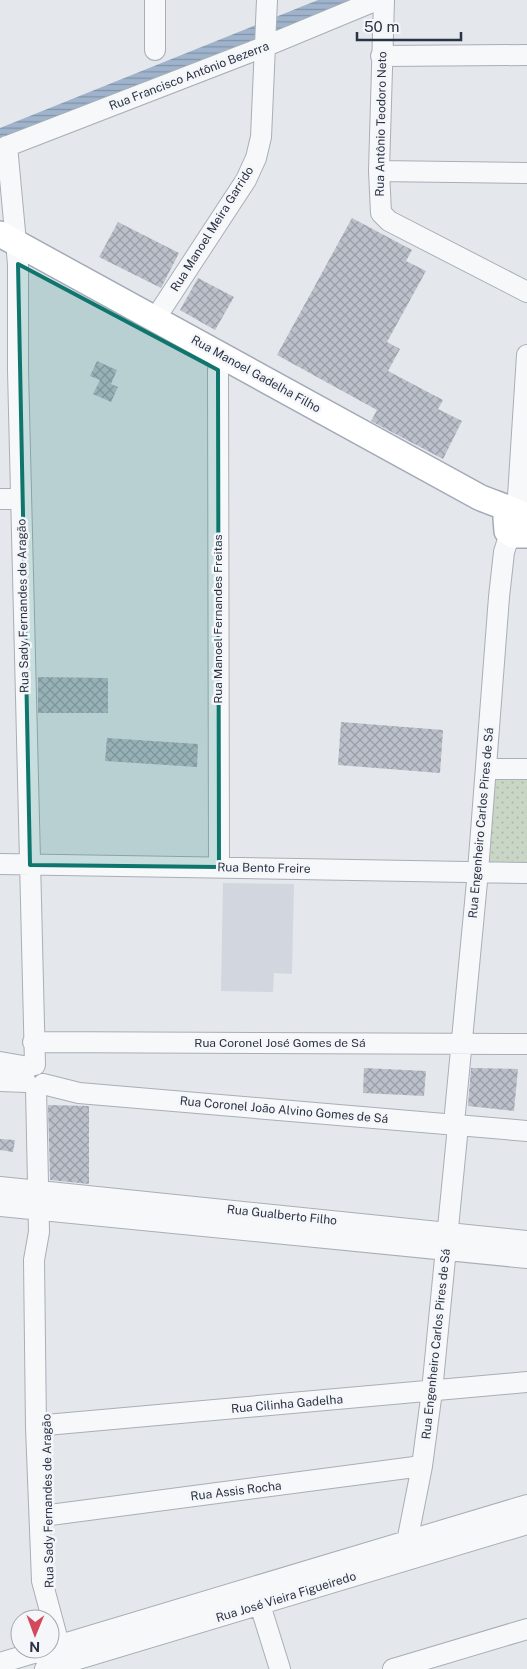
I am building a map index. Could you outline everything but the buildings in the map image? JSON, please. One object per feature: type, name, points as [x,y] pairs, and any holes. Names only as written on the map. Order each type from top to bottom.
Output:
[{"type":"main road","name":"Rua Manoel Gadelha Filho","points":[[8,249],[155,319],[479,497],[518,525]]},
{"type":"main road","name":"Rua Manoel Gadelha Filho","points":[[8,249],[218,370],[482,512],[518,525]]},
{"type":"street","points":[[155,0],[155,50]]},
{"type":"street","name":"Rua Francisco Antônio Bezerra","points":[[4,148],[266,42],[377,0]]},
{"type":"street","name":"Rua Antônio Teodoro Neto","points":[[384,0],[379,171],[380,209],[389,221],[527,292]]},
{"type":"street","name":"Rua Manoel Meira Garrido","points":[[155,319],[246,180],[256,158],[263,112],[267,6]]},
{"type":"street","points":[[382,56],[527,55]]},
{"type":"street","name":"Rua Sady Fernandes de Aragão","points":[[4,148],[21,499],[38,1232],[34,1260],[36,1427],[42,1581],[49,1605]]},
{"type":"street","points":[[379,171],[527,173]]},
{"type":"street","name":"Rua Engenheiro Carlos Pires de Sá","points":[[405,1552],[422,1466],[432,1391],[447,1242],[452,1119],[478,871],[502,573],[518,525],[527,355]]},
{"type":"street","name":"Rua Manoel Fernandes Freitas","points":[[218,370],[219,867]]},
{"type":"street","points":[[0,499],[21,499]]},
{"type":"street","points":[[486,769],[527,769]]},
{"type":"street","name":"Rua Bento Freire","points":[[0,864],[527,873]]},
{"type":"street","name":"Rua Coronel José Gomes de Sá","points":[[35,1070],[460,1051],[527,1044]]},
{"type":"street","name":"Rua Coronel José Gomes de Sá","points":[[460,1051],[527,1057]]},
{"type":"street","points":[[0,1062],[35,1070]]},
{"type":"street","points":[[0,1081],[35,1070]]},
{"type":"street","name":"Rua Coronel João Alvino Gomes de Sá","points":[[35,1070],[78,1093],[183,1096],[452,1119],[527,1131]]},
{"type":"street","name":"Rua Coronel João Alvino Gomes de Sá","points":[[452,1119],[527,1119]]},
{"type":"street","points":[[0,1187],[37,1200]]},
{"type":"street","points":[[0,1206],[37,1200]]},
{"type":"street","name":"Rua Gualberto Filho","points":[[37,1200],[447,1242],[527,1258]]},
{"type":"street","name":"Rua Sady Fernandes de Aragão","points":[[38,1232],[43,1253],[46,1425],[50,1515],[49,1605]]},
{"type":"street","name":"Rua Gualberto Filho","points":[[447,1242],[527,1241]]},
{"type":"street","name":"Rua Cilinha Gadelha","points":[[46,1425],[527,1382]]},
{"type":"street","name":"Rua Assis Rocha","points":[[50,1515],[422,1466]]},
{"type":"street","name":"Rua José Vieira Figueiredo","points":[[405,1552],[527,1505]]},
{"type":"street","name":"Rua José Vieira Figueiredo","points":[[60,1653],[405,1552],[527,1524]]},
{"type":"street","points":[[257,1596],[280,1669]]},
{"type":"street","points":[[49,1605],[49,1609]]},
{"type":"street","points":[[392,1669],[527,1629]]},
{"type":"street","name":"Rua José Vieira Figueiredo","points":[[0,1663],[26,1659]]},
{"type":"highlighted area","points":[[18,264],[218,370],[219,867],[30,865]]},
{"type":"shaded area","points":[[223,883],[294,884],[292,974],[274,973],[273,992],[221,991]]},
{"type":"green space","points":[[489,779],[527,779],[527,867],[485,866]]},
{"type":"water","points":[[318,0],[356,0],[0,143],[0,128]]}]
